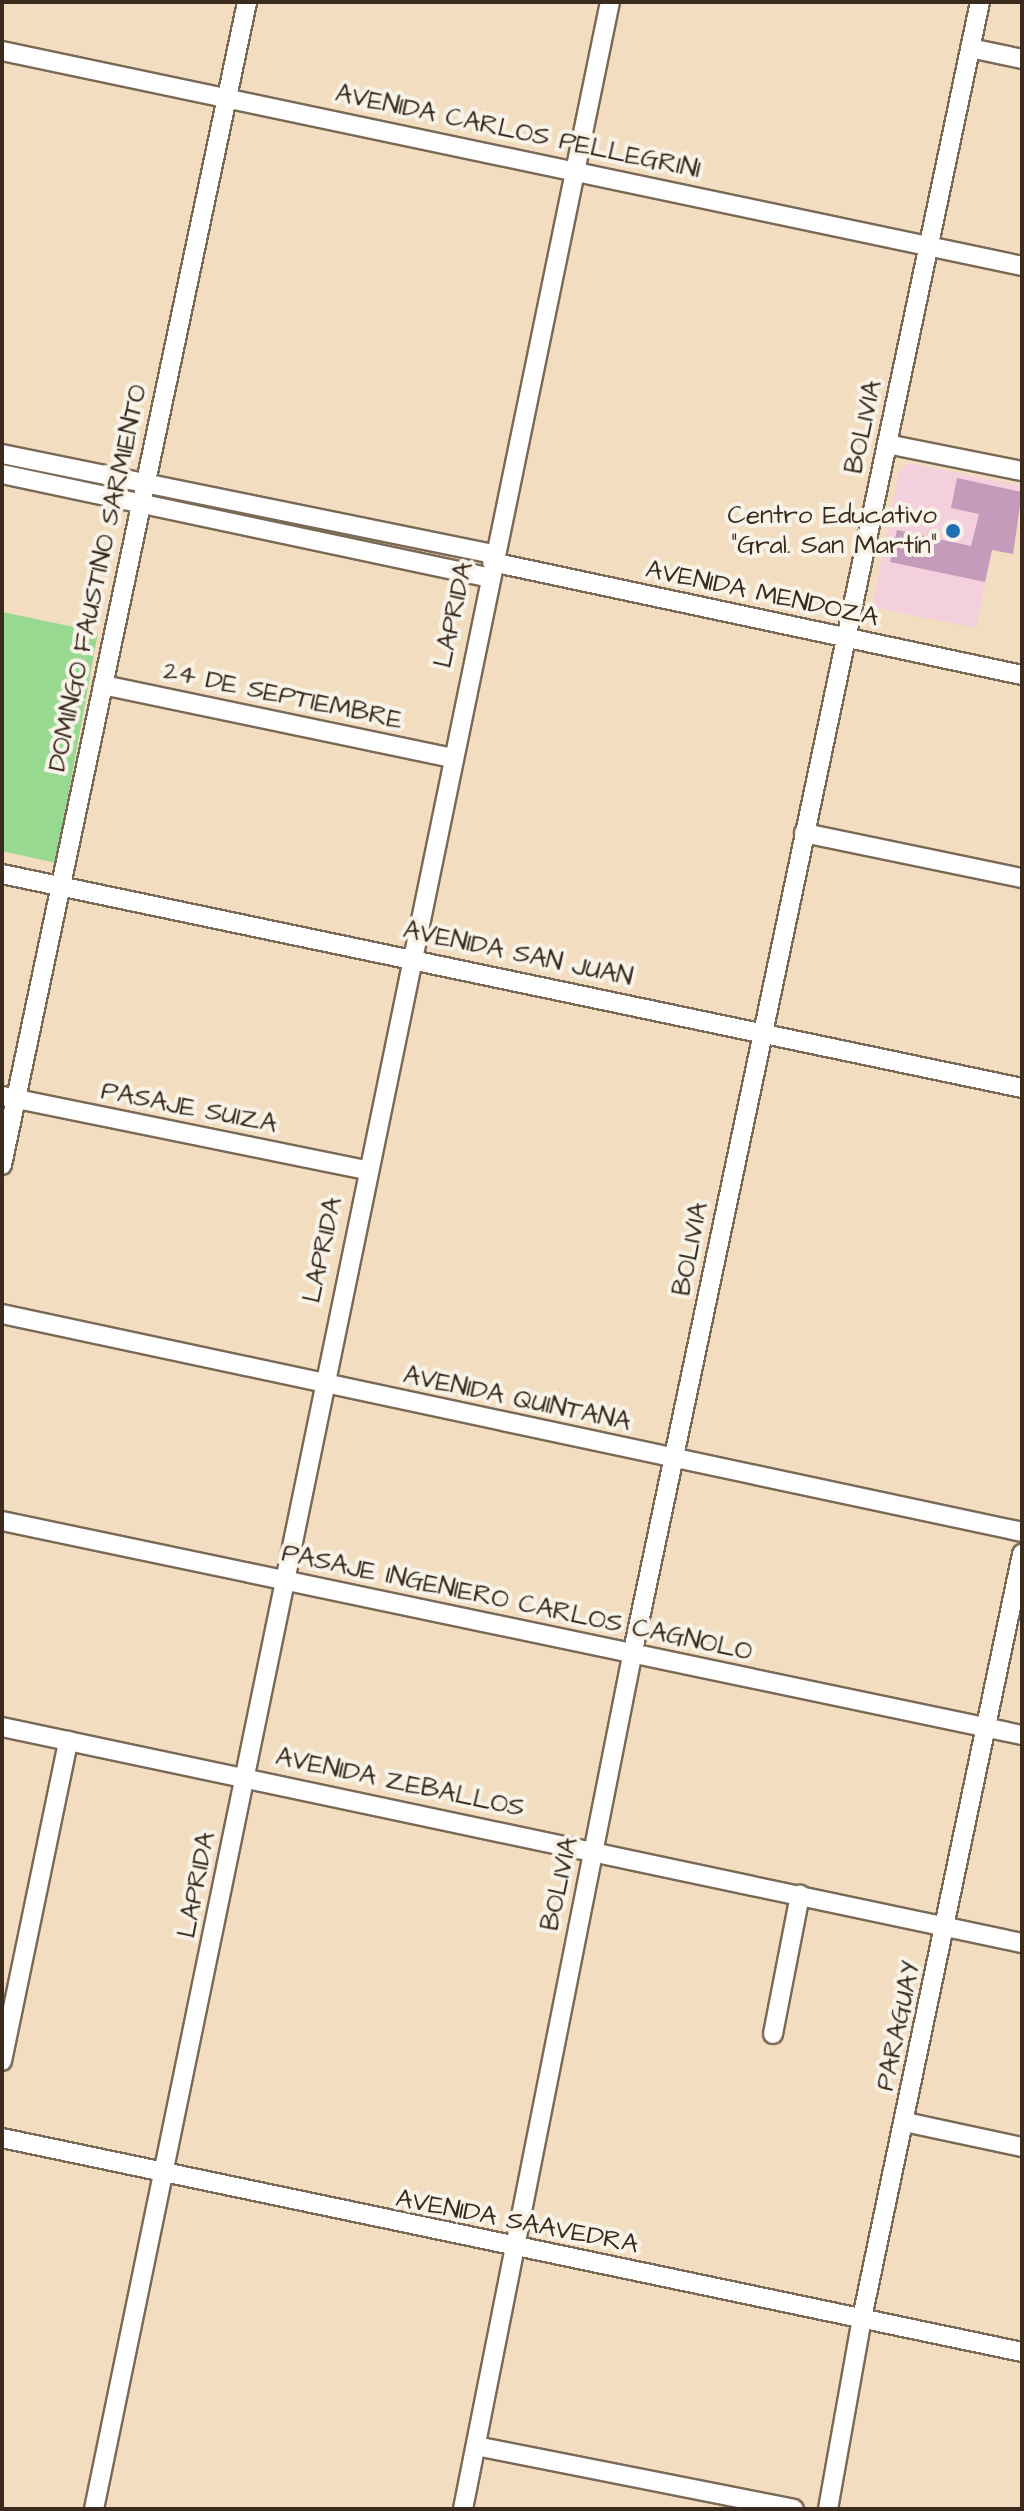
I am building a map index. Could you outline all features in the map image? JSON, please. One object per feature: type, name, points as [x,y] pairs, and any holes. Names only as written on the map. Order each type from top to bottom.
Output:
[{"type":"street","name":"DOMINGO FAUSTINO SARMIENTO","points":[[2,1165],[9,1098],[103,685],[143,483],[247,2]]},
{"type":"street","name":"LAPRIDA","points":[[94,2509],[166,2176],[322,1383],[610,2]]},
{"type":"street","name":"BOLIVIA","points":[[463,2509],[512,2249],[632,1656],[980,2]]},
{"type":"street","points":[[970,48],[1022,59]]},
{"type":"street","name":"AVENIDA CARLOS PELLEGRINI","points":[[2,51],[1022,266]]},
{"type":"street","points":[[887,444],[1022,471]]},
{"type":"street","name":"AVENIDA MENDOZA","points":[[2,454],[143,483],[491,564],[1022,675]]},
{"type":"street","name":"AVENIDA MENDOZA","points":[[2,474],[140,503],[491,564]]},
{"type":"street","name":"24 DE SEPTIEMBRE","points":[[103,685],[452,758]]},
{"type":"street","points":[[804,833],[1022,878]]},
{"type":"street","name":"AVENIDA SAN JUAN","points":[[2,874],[410,957],[1022,1088]]},
{"type":"street","name":"PASAJE SUIZA","points":[[9,1098],[366,1170]]},
{"type":"street","name":"AVENIDA QUINTANA","points":[[2,1314],[1022,1532]]},
{"type":"street","name":"PASAJE INGENIERO CARLOS CAGNOLO","points":[[2,1521],[632,1656],[1022,1735]]},
{"type":"street","name":"PARAGUAY","points":[[828,2509],[862,2318],[1022,1554]]},
{"type":"street","name":"AVENIDA ZEBALLOS","points":[[2,1727],[1022,1943]]},
{"type":"street","points":[[2,2061],[68,1741]]},
{"type":"street","points":[[773,2034],[800,1895]]},
{"type":"street","points":[[905,2122],[1022,2147]]},
{"type":"street","name":"AVENIDA SAAVEDRA","points":[[2,2138],[512,2249],[1022,2352]]},
{"type":"street","points":[[476,2446],[794,2509]]},
{"type":"shaded area","name":"Centro Educativo \"Gral. San Martín\"","points":[[909,463],[1022,486],[1013,554],[992,550],[976,628],[872,607],[899,472]]},
{"type":"green space","points":[[2,612],[98,632],[56,863],[2,851]]},
{"type":"building","points":[[957,478],[1022,492],[1013,554],[992,550],[985,582],[890,562],[897,530],[971,546],[979,514],[951,508]]},
{"type":"place","name":"Centro Educativo \"Gral. San Martín\"","points":[[953,531]]}]
